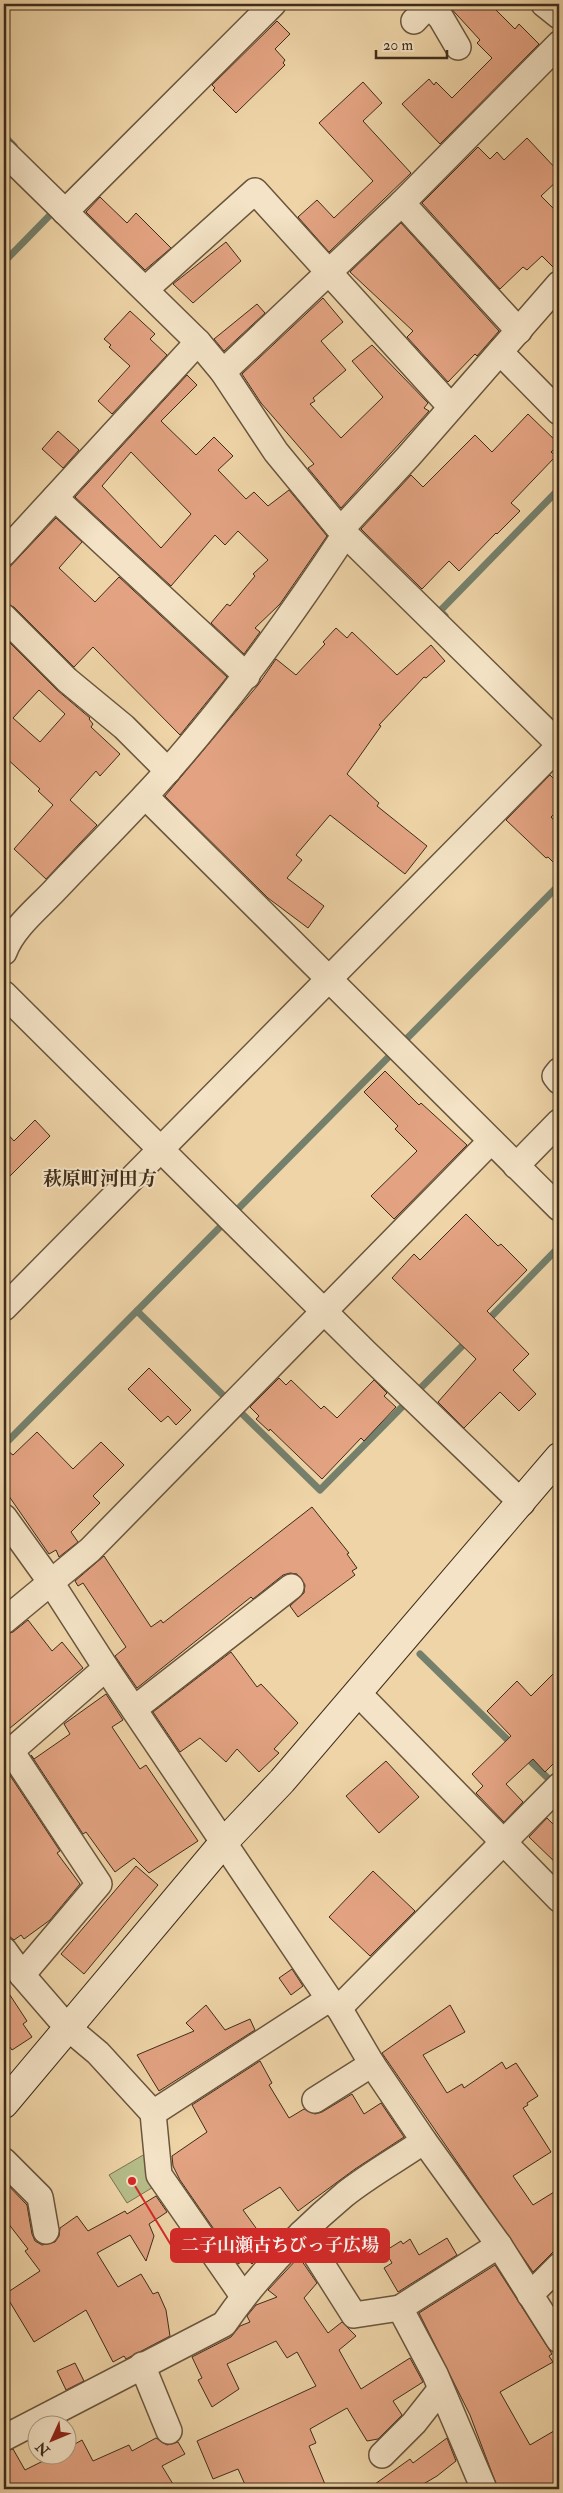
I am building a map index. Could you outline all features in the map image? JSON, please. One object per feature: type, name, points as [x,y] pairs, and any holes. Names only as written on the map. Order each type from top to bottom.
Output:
[{"type":"street","points":[[65,212],[273,4]]},
{"type":"street","points":[[544,4],[559,16]]},
{"type":"street","points":[[424,10],[441,18],[458,47]]},
{"type":"street","points":[[223,372],[402,203],[559,44]]},
{"type":"street","points":[[4,152],[198,342],[223,372],[276,452],[337,526],[559,745],[4,1308]]},
{"type":"street","points":[[146,289],[255,191],[451,407]]},
{"type":"street","points":[[402,203],[519,331]]},
{"type":"street","points":[[4,952],[8,942],[27,919],[168,771],[247,676],[297,607],[346,533],[345,525],[559,284]]},
{"type":"street","points":[[4,553],[198,342]]},
{"type":"street","points":[[500,352],[559,412]]},
{"type":"street","points":[[55,498],[247,676]]},
{"type":"street","points":[[4,618],[67,680],[124,727],[168,771]]},
{"type":"street","points":[[144,796],[559,1208]]},
{"type":"street","points":[[4,994],[324,1311],[522,1503]]},
{"type":"street","points":[[559,1071],[555,1076],[559,1081]]},
{"type":"street","points":[[516,1166],[559,1122]]},
{"type":"street","points":[[4,1621],[103,1537],[491,1141]]},
{"type":"street","points":[[4,2104],[67,2026],[224,1842],[282,1781],[559,1458]]},
{"type":"street","points":[[4,1517],[50,1581],[106,1668],[334,2004],[424,2141],[499,2244],[559,2340]]},
{"type":"street","points":[[134,1709],[291,1587]]},
{"type":"street","points":[[22,1975],[99,1884],[7,1754],[106,1668]]},
{"type":"street","points":[[357,1692],[559,1899]]},
{"type":"street","points":[[153,2113],[334,2004],[559,1786]]},
{"type":"street","points":[[4,1950],[22,1975],[67,2026],[98,2053],[153,2113],[159,2175],[243,2296]]},
{"type":"street","points":[[315,2100],[372,2064]]},
{"type":"street","points":[[4,2438],[224,2324],[243,2296],[302,2233],[346,2194],[424,2141]]},
{"type":"street","points":[[4,2161],[40,2197],[46,2231]]},
{"type":"street","points":[[302,2233],[354,2315],[400,2308],[499,2244]]},
{"type":"street","points":[[530,2295],[559,2266]]},
{"type":"street","points":[[400,2308],[435,2374],[440,2390],[484,2489]]},
{"type":"street","points":[[142,2365],[169,2431]]},
{"type":"street","points":[[382,2455],[414,2423],[440,2390]]},
{"type":"green space","points":[[150,2151],[155,2186],[127,2203],[109,2175]]},
{"type":"building","points":[[447,4],[490,4],[515,29],[519,24],[539,44],[440,144],[402,104],[429,79],[434,85],[436,82],[452,98],[492,58],[477,43],[480,40]]},
{"type":"building","points":[[277,21],[290,34],[275,49],[285,60],[283,63],[285,65],[236,113],[213,90],[215,88],[212,85]]},
{"type":"building","points":[[363,82],[382,103],[363,121],[411,173],[329,252],[298,217],[317,200],[334,218],[373,181],[319,123]]},
{"type":"building","points":[[527,138],[559,172],[559,179],[541,196],[559,214],[559,270],[556,270],[542,256],[527,270],[523,267],[500,289],[422,203],[478,147],[490,159],[497,152],[504,160]]},
{"type":"building","points":[[100,197],[127,223],[136,213],[171,248],[145,270],[86,212]]},
{"type":"building","points":[[401,223],[499,331],[477,356],[475,354],[448,382],[407,337],[413,331],[350,272]]},
{"type":"building","points":[[226,242],[241,261],[193,303],[173,284]]},
{"type":"building","points":[[323,298],[343,322],[321,341],[346,370],[313,398],[315,401],[310,404],[341,438],[383,397],[352,361],[372,345],[428,403],[424,408],[429,411],[341,508],[308,468],[314,464],[261,403],[242,374]]},
{"type":"building","points":[[257,304],[265,313],[224,351],[214,339]]},
{"type":"building","points":[[130,311],[155,334],[150,339],[167,355],[112,414],[98,401],[130,366],[109,347],[111,345],[104,339]]},
{"type":"building","points":[[187,375],[197,385],[161,421],[196,455],[214,437],[233,456],[218,470],[246,499],[254,492],[268,506],[289,490],[327,536],[280,604],[255,628],[260,632],[244,654],[211,623],[227,604],[230,606],[255,576],[253,574],[268,560],[238,531],[225,545],[215,535],[171,586],[75,497]],"holes":[[[131,452],[191,514],[161,548],[102,486]]]},
{"type":"building","points":[[528,414],[559,444],[551,452],[556,456],[511,503],[520,511],[497,534],[459,571],[449,561],[422,589],[361,529],[411,475],[423,487],[475,435],[492,452]]},
{"type":"building","points":[[58,431],[79,450],[63,468],[42,449]]},
{"type":"building","points":[[56,518],[82,542],[59,568],[95,602],[119,577],[227,677],[180,735],[93,647],[74,667],[14,607],[4,603],[4,573]]},
{"type":"building","points":[[336,628],[347,638],[352,632],[397,675],[431,645],[445,661],[426,678],[424,677],[379,725],[381,726],[347,774],[379,803],[377,806],[427,846],[405,874],[330,815],[296,855],[302,860],[287,878],[324,906],[308,928],[268,898],[165,796],[258,685],[276,659],[296,675],[325,644],[323,642]]},
{"type":"building","points":[[4,637],[57,690],[90,718],[93,724],[91,727],[120,754],[100,776],[96,771],[70,800],[97,825],[46,879],[14,849],[53,805],[38,791],[40,789],[4,756]],"holes":[[[39,690],[65,714],[40,742],[13,718]]]},
{"type":"building","points":[[550,775],[559,784],[559,809],[551,817],[559,826],[559,868],[506,820]]},
{"type":"building","points":[[385,1071],[419,1105],[421,1103],[467,1145],[394,1219],[371,1196],[417,1151],[395,1129],[398,1126],[364,1092]]},
{"type":"building","points":[[35,1120],[50,1136],[4,1182],[4,1130],[14,1141]]},
{"type":"building","points":[[466,1214],[498,1246],[501,1244],[527,1270],[487,1311],[529,1354],[513,1370],[536,1394],[519,1411],[500,1392],[464,1428],[438,1402],[476,1359],[392,1278],[414,1254],[420,1260]]},
{"type":"building","points":[[149,1368],[191,1410],[176,1425],[168,1416],[161,1422],[128,1389]]},
{"type":"building","points":[[279,1378],[286,1385],[291,1380],[321,1409],[324,1406],[337,1418],[374,1380],[387,1393],[384,1396],[396,1407],[364,1441],[361,1438],[322,1479],[270,1429],[269,1431],[256,1419],[259,1416],[250,1407]]},
{"type":"building","points":[[37,1432],[73,1469],[101,1442],[124,1465],[93,1496],[100,1503],[71,1532],[78,1542],[59,1557],[56,1550],[49,1554],[4,1489],[4,1448],[13,1455]]},
{"type":"building","points":[[312,1507],[349,1553],[347,1554],[357,1568],[352,1571],[355,1575],[298,1617],[290,1606],[304,1593],[305,1585],[297,1574],[283,1575],[253,1599],[251,1597],[137,1688],[115,1656],[126,1647],[83,1583],[78,1586],[75,1581],[104,1556],[151,1627],[161,1620],[163,1623]]},
{"type":"building","points":[[28,1620],[52,1651],[62,1642],[83,1668],[4,1733],[4,1635],[13,1632]]},
{"type":"building","points":[[231,1652],[257,1687],[261,1684],[298,1723],[274,1749],[279,1753],[259,1772],[237,1749],[226,1762],[200,1738],[180,1752],[153,1712]]},
{"type":"building","points":[[559,1668],[559,1758],[545,1772],[533,1759],[506,1784],[523,1802],[504,1822],[476,1793],[483,1786],[472,1774],[511,1736],[487,1711],[517,1681],[531,1696]]},
{"type":"building","points":[[106,1694],[123,1720],[112,1727],[140,1769],[146,1765],[198,1841],[149,1873],[134,1858],[115,1872],[86,1832],[83,1834],[31,1755],[34,1759],[70,1734],[64,1724]]},
{"type":"building","points":[[386,1761],[419,1797],[379,1833],[346,1796]]},
{"type":"building","points":[[4,1771],[7,1771],[60,1851],[57,1853],[80,1884],[50,1920],[24,1939],[21,1935],[14,1940],[4,1932]]},
{"type":"building","points":[[547,1818],[559,1830],[559,1866],[529,1837]]},
{"type":"building","points":[[136,1866],[158,1885],[84,1974],[61,1954]]},
{"type":"building","points":[[373,1871],[415,1911],[370,1956],[329,1917]]},
{"type":"building","points":[[292,1969],[303,1986],[291,1995],[279,1978]]},
{"type":"building","points":[[4,1986],[27,2021],[23,2024],[32,2037],[12,2050],[4,2039]]},
{"type":"building","points":[[206,2005],[225,2030],[250,2019],[255,2030],[159,2091],[137,2055],[194,2031],[186,2023]]},
{"type":"building","points":[[450,2005],[465,2032],[423,2055],[447,2093],[462,2084],[464,2088],[502,2062],[506,2069],[516,2063],[538,2096],[523,2108],[551,2152],[513,2176],[533,2205],[559,2189],[559,2246],[533,2272],[382,2053]]},
{"type":"building","points":[[260,2061],[272,2083],[269,2085],[289,2118],[304,2109],[315,2114],[322,2112],[352,2094],[364,2114],[381,2103],[404,2137],[355,2169],[298,2211],[280,2187],[243,2210],[269,2246],[252,2264],[246,2259],[238,2264],[180,2180],[173,2166],[172,2156],[207,2132],[192,2105]]},
{"type":"building","points":[[4,2181],[27,2205],[32,2234],[35,2241],[42,2245],[55,2242],[59,2236],[60,2228],[77,2216],[88,2231],[125,2211],[127,2214],[156,2196],[167,2212],[149,2224],[154,2236],[146,2261],[130,2235],[97,2253],[118,2287],[141,2274],[153,2294],[158,2292],[166,2310],[170,2336],[126,2359],[124,2356],[113,2362],[86,2310],[34,2342],[5,2294],[40,2271],[25,2251],[28,2249],[4,2218]]},
{"type":"building","points":[[447,2238],[457,2255],[398,2292],[384,2268],[392,2263],[385,2251],[401,2241],[403,2244],[410,2239],[419,2255]]},
{"type":"building","points":[[299,2257],[317,2283],[304,2298],[328,2333],[342,2322],[356,2336],[339,2350],[361,2389],[410,2358],[423,2382],[393,2401],[402,2415],[378,2439],[367,2441],[347,2408],[310,2429],[316,2443],[309,2446],[327,2489],[247,2489],[238,2469],[213,2479],[197,2441],[316,2386],[297,2352],[287,2358],[276,2341],[227,2364],[239,2389],[212,2407],[198,2380],[202,2378],[192,2357],[231,2337],[240,2326],[250,2322],[247,2316],[256,2305],[277,2297],[268,2290]]},
{"type":"building","points":[[495,2265],[552,2354],[549,2356],[553,2362],[500,2392],[530,2445],[559,2428],[559,2489],[498,2489],[470,2415],[419,2313]]},
{"type":"building","points":[[75,2363],[84,2381],[66,2390],[57,2371]]},
{"type":"building","points":[[156,2438],[167,2445],[178,2442],[185,2454],[162,2466],[176,2489],[4,2489],[4,2452],[13,2449],[25,2470],[33,2466],[78,2466],[78,2442],[82,2440],[93,2461],[129,2445],[132,2451]]},
{"type":"building","points":[[447,2438],[456,2461],[437,2476],[415,2489],[368,2489],[410,2459],[413,2463]]},
{"type":"waterway","points":[[4,136],[14,146]]},
{"type":"waterway","points":[[4,262],[53,212]]},
{"type":"waterway","points":[[445,616],[440,611],[559,489]]},
{"type":"waterway","points":[[4,1445],[559,885]]},
{"type":"waterway","points":[[486,1322],[559,1247]]},
{"type":"waterway","points":[[137,1311],[320,1490],[468,1340]]},
{"type":"waterway","points":[[420,1654],[514,1746]]},
{"type":"waterway","points":[[524,1755],[554,1784]]},
{"type":"place","name":"二子山瀬古ちびっ子広場","points":[[132,2181]]},
{"type":"district","name":"萩原町河田方","points":[[100,1178]]}]
